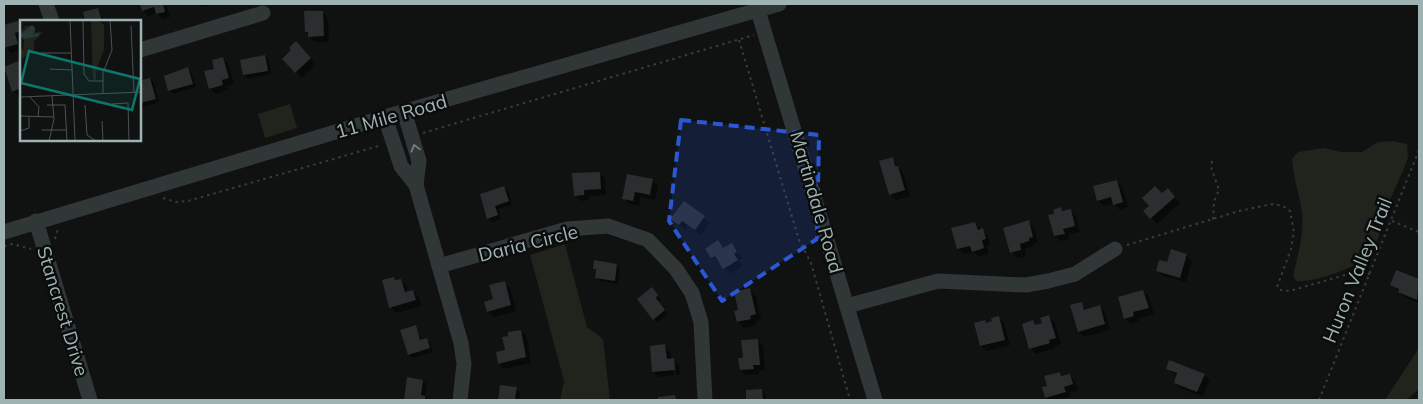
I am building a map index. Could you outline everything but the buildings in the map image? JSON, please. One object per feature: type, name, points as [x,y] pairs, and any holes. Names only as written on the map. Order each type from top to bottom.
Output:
[{"type":"street","points":[[46,4],[52,20]]},
{"type":"street","name":"11 Mile Road","points":[[4,232],[757,7],[779,4]]},
{"type":"street","name":"Martindale Road","points":[[757,7],[875,400]]},
{"type":"street","points":[[141,50],[264,13]]},
{"type":"street","points":[[404,111],[419,161],[416,185],[464,354],[464,380],[460,400]]},
{"type":"street","points":[[385,117],[400,166],[416,185]]},
{"type":"street","name":"Stancrest Drive","points":[[36,222],[90,400]]},
{"type":"street","name":"Daria Circle","points":[[439,266],[567,229],[608,226],[648,240],[676,269],[692,293],[701,322],[705,400]]},
{"type":"street","points":[[847,306],[938,281],[1026,285],[1048,282],[1075,274],[1115,249]]},
{"type":"path","points":[[739,40],[799,240],[811,263],[850,400]]},
{"type":"path","name":"Huron Valley Trail","points":[[1319,400],[1419,150]]},
{"type":"path","points":[[1212,161],[1211,167],[1219,190],[1214,201],[1213,220]]},
{"type":"path","points":[[1115,249],[1239,211],[1272,204],[1282,206],[1290,212],[1294,232],[1291,250],[1276,285],[1281,290],[1299,289],[1355,272],[1370,274]]},
{"type":"path","points":[[1392,220],[1419,232]]},
{"type":"path","points":[[4,246],[13,244],[33,249],[44,247]]},
{"type":"highlighted area","points":[[681,120],[819,135],[817,239],[722,301],[669,221]]},
{"type":"shaded area","points":[[290,104],[297,128],[265,138],[258,114]]},
{"type":"shaded area","points":[[1393,141],[1407,144],[1408,158],[1372,250],[1353,266],[1312,280],[1296,281],[1293,275],[1300,244],[1302,221],[1292,159],[1298,152],[1324,148],[1341,152],[1362,152],[1378,142]]},
{"type":"shaded area","points":[[565,244],[587,327],[603,339],[610,400],[560,400],[564,381],[530,255]]},
{"type":"shaded area","points":[[1419,348],[1419,389],[1406,400],[1385,400]]}]
